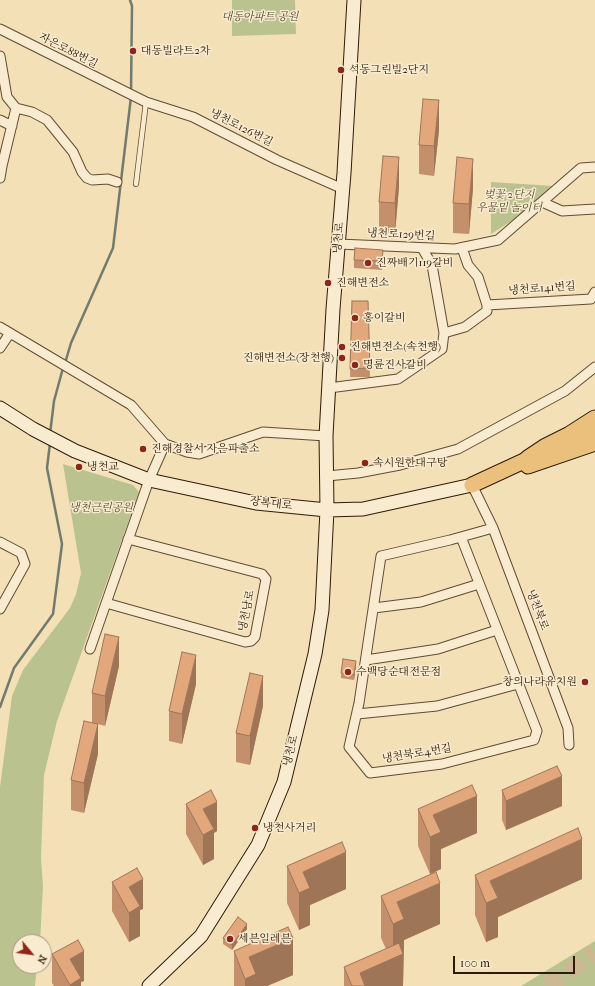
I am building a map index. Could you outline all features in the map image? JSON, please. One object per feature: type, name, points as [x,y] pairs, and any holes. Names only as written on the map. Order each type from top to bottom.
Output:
[{"type":"highway","points":[[528,459],[546,447],[595,420]]},
{"type":"main road","name":"냉천로","points":[[149,986],[201,936],[258,845],[284,782],[315,654],[322,610],[327,510],[326,436],[354,0]]},
{"type":"main road","name":"장복대로","points":[[0,408],[33,429],[75,450],[149,480],[256,503],[327,510],[363,509],[472,485]]},
{"type":"main road","points":[[472,485],[595,430]]},
{"type":"main road","points":[[472,485],[595,443]]},
{"type":"street","name":"자은로88번길","points":[[0,30],[126,93]]},
{"type":"street","points":[[0,56],[7,97],[16,108],[32,112],[47,120],[73,152],[82,172],[87,178],[92,180],[108,179],[117,182]]},
{"type":"street","name":"냉천로126번길","points":[[126,93],[146,102],[193,117],[277,160],[343,189]]},
{"type":"street","points":[[0,178],[16,108]]},
{"type":"street","points":[[0,120],[12,126]]},
{"type":"street","name":"냉천로129번길","points":[[338,244],[455,249],[498,240],[581,168],[595,166]]},
{"type":"street","points":[[542,202],[562,211],[595,209]]},
{"type":"street","points":[[329,388],[398,379],[442,349],[444,333],[432,265],[422,248]]},
{"type":"street","points":[[444,333],[465,327],[487,308],[478,277],[468,266],[462,248]]},
{"type":"street","name":"냉천로141번길","points":[[487,308],[591,298],[595,292]]},
{"type":"street","points":[[0,327],[131,405],[165,444],[187,452],[199,454],[263,432],[326,436]]},
{"type":"street","points":[[0,348],[10,333]]},
{"type":"street","points":[[327,476],[358,473],[400,465],[458,449],[565,390],[595,367]]},
{"type":"street","points":[[90,649],[149,480],[165,444]]},
{"type":"street","name":"냉천북로","points":[[472,485],[493,528],[568,728],[569,745]]},
{"type":"street","name":"냉천북로4번길","points":[[493,528],[381,556],[357,714],[349,747],[370,774],[442,764],[534,740],[537,731],[518,684]]},
{"type":"street","points":[[357,714],[436,706],[518,684],[461,537]]},
{"type":"street","name":"냉천남로","points":[[106,603],[245,642],[251,641],[255,637],[266,579],[262,574],[128,539]]},
{"type":"street","points":[[0,542],[21,553],[25,564],[0,609]]},
{"type":"street","points":[[374,608],[421,602],[479,584]]},
{"type":"street","points":[[366,660],[438,649],[497,630]]},
{"type":"lane","points":[[136,184],[146,102]]},
{"type":"green space","name":"대동아파트 공원","points":[[232,0],[295,0],[296,34],[232,36]]},
{"type":"green space","name":"벚꽃 2단지 우물밑 놀이터","points":[[491,182],[553,186],[524,213],[491,234]]},
{"type":"green space","name":"냉천근린공원","points":[[63,464],[133,485],[139,492],[57,721],[44,775],[41,858],[43,886],[40,934],[12,934],[12,974],[36,974],[35,986],[0,986],[0,787],[12,696],[23,670],[70,608],[76,594],[81,573]]},
{"type":"green space","points":[[595,941],[595,986],[521,986]]},
{"type":"building","points":[[423,99],[439,100],[434,146],[419,145]]},
{"type":"building","points":[[383,156],[399,157],[395,203],[379,202]]},
{"type":"building","points":[[457,157],[473,159],[469,204],[453,203]]},
{"type":"building","points":[[355,248],[383,250],[382,261],[354,260]]},
{"type":"building","points":[[352,301],[368,301],[370,368],[350,369]]},
{"type":"building","points":[[105,634],[119,637],[105,696],[92,693]]},
{"type":"building","points":[[182,652],[196,655],[182,714],[169,711]]},
{"type":"building","name":"수백당순대전문점","points":[[343,659],[356,661],[354,675],[341,673]]},
{"type":"building","points":[[250,673],[263,676],[250,736],[236,733]]},
{"type":"building","points":[[84,721],[98,724],[84,783],[71,780]]},
{"type":"building","points":[[557,766],[562,776],[506,801],[502,790]]},
{"type":"building","points":[[472,785],[477,796],[433,815],[441,832],[430,837],[418,809]]},
{"type":"building","points":[[211,790],[217,802],[203,809],[214,829],[203,835],[186,804]]},
{"type":"building","points":[[578,828],[582,839],[490,881],[498,898],[486,903],[475,875]]},
{"type":"building","points":[[342,842],[346,852],[303,872],[310,888],[299,893],[287,866]]},
{"type":"building","points":[[137,868],[143,879],[129,887],[140,906],[129,913],[112,882]]},
{"type":"building","points":[[436,872],[440,883],[397,902],[404,919],[393,924],[381,896]]},
{"type":"building","points":[[238,917],[247,924],[232,945],[223,938]]},
{"type":"building","points":[[288,927],[293,938],[249,957],[256,974],[245,979],[234,951]]},
{"type":"building","points":[[78,940],[84,951],[70,959],[81,978],[70,985],[52,954]]},
{"type":"building","points":[[399,943],[403,954],[360,973],[365,986],[352,986],[344,967]]},
{"type":"waterway","points":[[130,0],[132,6],[131,92]]},
{"type":"waterway","points":[[65,363],[71,343],[113,248],[131,97]]},
{"type":"waterway","points":[[50,434],[54,401],[63,368]]},
{"type":"waterway","points":[[0,707],[14,668],[53,614],[62,544],[47,468],[50,443]]},
{"type":"tunnel","points":[[547,986],[579,965],[595,952]]},
{"type":"place","name":"대동빌라트2차","points":[[133,51]]},
{"type":"place","name":"석동그린빌2단지","points":[[341,70]]},
{"type":"place","name":"진짜배기119갈비","points":[[368,263]]},
{"type":"place","name":"진해변전소","points":[[328,283]]},
{"type":"place","name":"홍이갈비","points":[[355,318]]},
{"type":"place","name":"진해변전소(속천행)","points":[[342,347]]},
{"type":"place","name":"진해변전소(장천행)","points":[[342,358]]},
{"type":"place","name":"명륜진사갈비","points":[[355,365]]},
{"type":"place","name":"진해경찰서 자은파출소","points":[[143,449]]},
{"type":"place","name":"속시원한대구탕","points":[[365,463]]},
{"type":"place","name":"냉천교","points":[[79,467]]},
{"type":"place","name":"수백당순대전문점","points":[[348,672]]},
{"type":"place","name":"창의나라유치원","points":[[585,682]]},
{"type":"place","name":"냉천사거리","points":[[255,828]]},
{"type":"place","name":"세븐일레븐","points":[[230,939]]}]
